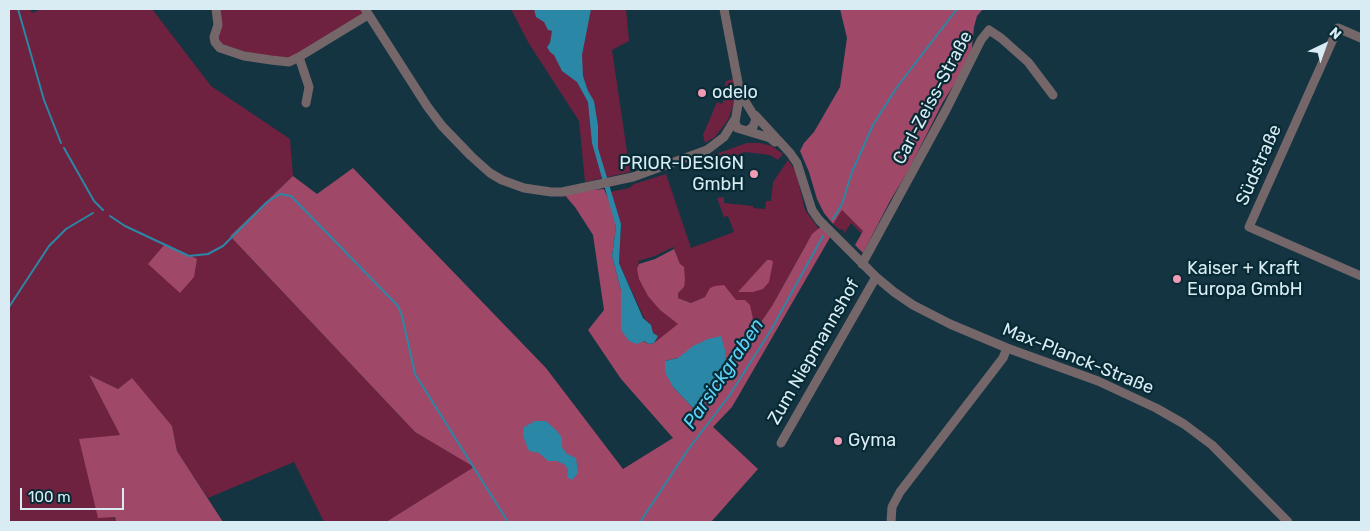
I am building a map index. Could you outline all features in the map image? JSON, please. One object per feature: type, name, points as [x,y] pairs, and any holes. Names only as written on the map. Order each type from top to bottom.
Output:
[{"type":"street","points":[[216,9],[218,25],[214,37],[215,42],[220,48],[244,56],[289,62],[366,12],[434,116],[471,156],[490,173],[502,180],[524,188],[551,192],[633,178],[707,150],[724,137],[751,129],[755,125],[754,114],[744,110],[736,116],[724,137]]},
{"type":"street","points":[[724,9],[740,93],[736,116],[738,128],[770,138],[786,149]]},
{"type":"street","name":"Südstraße","points":[[1361,38],[1338,28],[1249,227],[1361,276]]},
{"type":"street","name":"Carl-Zeiss-Straße","points":[[862,264],[866,260],[947,108],[981,40],[989,30],[1028,62],[1054,95]]},
{"type":"street","points":[[299,57],[309,87],[306,103]]},
{"type":"street","name":"Max-Planck-Straße","points":[[740,93],[754,114],[797,164],[812,210],[824,226],[876,277],[913,305],[950,324],[1008,348],[1098,381],[1156,408],[1184,424],[1212,445],[1288,522]]},
{"type":"street","name":"Zum Niepmannshof","points":[[781,443],[876,277]]},
{"type":"street","points":[[891,522],[892,507],[900,492],[1003,358],[1008,348]]},
{"type":"shaded area","points":[[9,9],[30,9],[32,13],[41,9],[152,9],[211,86],[290,139],[293,176],[230,236],[415,432],[475,467],[386,522],[324,522],[294,462],[208,498],[177,451],[172,426],[129,381],[118,389],[89,375],[120,435],[80,440],[116,522],[9,522]]},
{"type":"shaded area","points":[[216,9],[365,9],[368,15],[299,57],[271,60],[215,42]]},
{"type":"shaded area","points":[[511,9],[626,9],[629,41],[612,50],[630,172],[585,182],[579,121],[528,42]]},
{"type":"shaded area","points":[[840,9],[983,9],[977,16],[974,27],[971,57],[943,102],[863,253],[855,245],[863,231],[842,210],[833,224],[824,213],[800,151],[804,143],[814,132],[840,87],[847,38]]},
{"type":"shaded area","points":[[733,79],[734,103],[728,120],[715,137],[705,143],[703,135],[717,102],[722,104],[728,90],[724,87],[726,81]]},
{"type":"shaded area","points":[[747,143],[760,143],[772,146],[783,154],[778,160],[770,155],[745,152],[716,163],[713,155]]},
{"type":"shaded area","points":[[788,160],[796,172],[805,210],[819,229],[812,235],[805,246],[772,306],[761,322],[753,319],[736,300],[705,297],[691,303],[678,298],[678,293],[684,287],[680,264],[673,247],[655,256],[638,261],[637,269],[660,310],[679,324],[654,343],[658,336],[652,333],[651,325],[644,318],[619,263],[621,224],[610,192],[629,188],[634,184],[666,174],[691,248],[734,232],[728,216],[724,217],[717,198],[724,197],[724,203],[765,209],[766,201],[771,201],[773,182]]},
{"type":"shaded area","points":[[353,168],[546,368],[623,469],[673,438],[621,379],[588,330],[604,310],[593,235],[575,207],[562,192],[604,189],[610,203],[616,227],[612,256],[621,290],[621,330],[649,344],[654,343],[678,324],[660,310],[648,296],[639,279],[637,269],[639,264],[655,259],[674,249],[680,264],[684,267],[684,287],[678,293],[678,298],[691,303],[705,297],[710,288],[724,285],[736,300],[745,300],[750,305],[753,319],[761,322],[812,234],[823,225],[832,234],[732,407],[713,427],[758,469],[711,522],[386,522],[474,467],[415,432],[230,236],[293,176],[317,194]],"holes":[[[678,358],[715,382],[695,410],[673,387],[665,361]]]},
{"type":"shaded area","points":[[842,210],[864,232],[862,234],[851,223],[844,234],[842,229],[840,230],[833,224]]},
{"type":"shaded area","points":[[165,244],[197,259],[194,277],[180,293],[148,264]]},
{"type":"shaded area","points":[[767,260],[773,262],[769,282],[763,289],[753,292],[738,292]]},
{"type":"shaded area","points":[[89,375],[118,389],[132,378],[172,426],[177,451],[223,522],[116,522],[115,517],[98,518],[79,439],[120,435]]},
{"type":"water","points":[[534,9],[591,9],[582,55],[583,76],[594,101],[598,126],[598,148],[621,224],[619,263],[643,318],[651,325],[653,333],[658,336],[654,343],[649,344],[644,341],[637,344],[629,341],[621,330],[621,290],[612,256],[616,227],[592,143],[588,102],[577,82],[562,71],[554,55],[547,47],[550,43],[552,31],[548,30],[544,22],[536,17]]},
{"type":"water","points":[[721,336],[725,350],[725,366],[695,410],[673,387],[665,372],[665,361],[678,358],[693,346],[708,339]]},
{"type":"water","points":[[535,421],[546,421],[562,438],[562,447],[567,454],[576,458],[578,473],[572,480],[567,477],[568,470],[565,465],[557,461],[548,461],[539,453],[529,451],[523,436],[524,427]]},
{"type":"waterway","points":[[18,9],[44,100],[61,143]]},
{"type":"waterway","name":"Parsickgraben","points":[[833,219],[842,204],[852,172],[873,125],[897,87],[957,9]]},
{"type":"waterway","points":[[64,148],[94,201],[103,210]]},
{"type":"waterway","points":[[110,216],[125,226],[189,256],[208,254],[223,246],[267,202],[280,194],[291,196],[398,306],[415,374],[508,522]]},
{"type":"waterway","points":[[9,307],[49,246],[66,229],[93,213]]},
{"type":"waterway","name":"Parsickgraben","points":[[640,522],[687,451],[729,396],[771,330],[823,236]]},
{"type":"place","name":"odelo","points":[[702,93]]},
{"type":"place","name":"PRIOR-DESIGN GmbH","points":[[754,174]]},
{"type":"place","name":"Kaiser + Kraft Europa GmbH","points":[[1177,279]]},
{"type":"place","name":"Gyma","points":[[838,441]]}]
